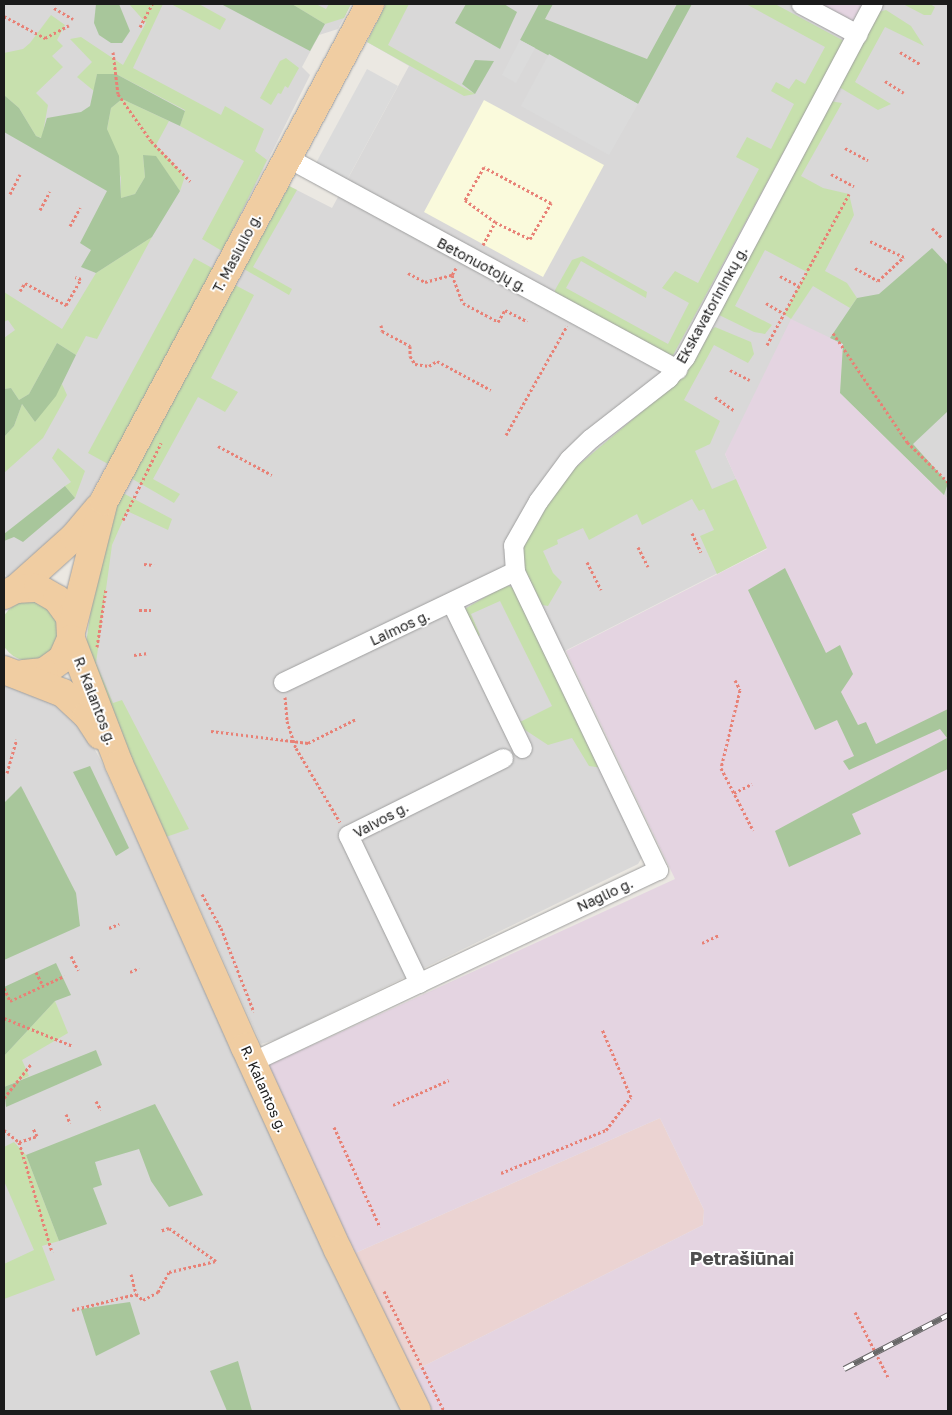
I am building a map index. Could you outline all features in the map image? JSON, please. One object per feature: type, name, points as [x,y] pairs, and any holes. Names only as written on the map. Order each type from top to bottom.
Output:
[{"type":"main road","name":"T. Masiulio g.","points":[[7,592],[74,536],[104,502],[370,4]]},
{"type":"main road","name":"T. Masiulio g.","points":[[72,633],[104,502]]},
{"type":"main road","name":"R. Kalantos g.","points":[[7,592],[38,588],[57,598],[70,617],[72,633],[119,764],[252,1062],[416,1411]]},
{"type":"main road","name":"R. Kalantos g.","points":[[10,671],[44,672],[54,666],[65,654],[72,633]]},
{"type":"main road","name":"R. Kalantos g.","points":[[10,671],[63,693],[80,707],[119,764]]},
{"type":"street","points":[[801,4],[857,34]]},
{"type":"street","name":"Ekskavatorininkų g.","points":[[515,571],[514,545],[538,501],[569,459],[677,369],[873,4]]},
{"type":"street","name":"Betonuotojų g.","points":[[288,158],[466,264],[677,369]]},
{"type":"street","name":"Laimos g.","points":[[283,682],[452,604],[515,571]]},
{"type":"street","name":"Naglio g.","points":[[252,1062],[658,870],[614,772],[515,571]]},
{"type":"street","points":[[452,604],[522,748]]},
{"type":"street","name":"Vaivos g.","points":[[419,983],[348,835],[503,758]]},
{"type":"path","points":[[140,27],[152,4]]},
{"type":"path","points":[[54,8],[73,18]]},
{"type":"path","points":[[4,16],[45,38],[69,25]]},
{"type":"path","points":[[113,52],[118,94],[151,141],[190,181]]},
{"type":"path","points":[[900,52],[920,64]]},
{"type":"path","points":[[885,81],[904,93]]},
{"type":"path","points":[[845,148],[868,160]]},
{"type":"path","points":[[484,167],[552,203],[530,239],[495,222],[465,200],[484,167]]},
{"type":"path","points":[[10,194],[20,174]]},
{"type":"path","points":[[831,174],[854,186]]},
{"type":"path","points":[[40,210],[50,191]]},
{"type":"path","points":[[767,345],[849,194]]},
{"type":"path","points":[[70,226],[80,208]]},
{"type":"path","points":[[408,273],[425,282],[452,275],[466,264],[495,222]]},
{"type":"path","points":[[932,228],[942,238]]},
{"type":"path","points":[[855,268],[878,281],[904,257],[870,240]]},
{"type":"path","points":[[452,275],[462,302],[498,322],[505,310],[527,321]]},
{"type":"path","points":[[780,276],[800,286]]},
{"type":"path","points":[[20,291],[25,283],[66,306],[80,279],[76,277]]},
{"type":"path","points":[[766,303],[784,314]]},
{"type":"path","points":[[381,324],[382,331],[410,346],[410,356],[415,364],[429,366],[437,360],[491,390]]},
{"type":"path","points":[[506,434],[568,325]]},
{"type":"path","points":[[833,333],[907,442],[948,482]]},
{"type":"path","points":[[730,370],[750,380]]},
{"type":"path","points":[[715,397],[735,411]]},
{"type":"path","points":[[119,528],[166,434]]},
{"type":"path","points":[[218,446],[272,475]]},
{"type":"path","points":[[692,533],[701,552]]},
{"type":"path","points":[[638,547],[648,566]]},
{"type":"path","points":[[586,562],[601,590]]},
{"type":"path","points":[[144,564],[154,565]]},
{"type":"path","points":[[97,654],[106,583]]},
{"type":"path","points":[[139,610],[151,610]]},
{"type":"path","points":[[134,654],[148,653]]},
{"type":"path","points":[[735,680],[740,690],[721,768],[753,830]]},
{"type":"path","points":[[283,682],[287,721],[294,742],[348,835]]},
{"type":"path","points":[[211,731],[308,743],[356,719]]},
{"type":"path","points":[[7,773],[17,739]]},
{"type":"path","points":[[734,793],[752,784]]},
{"type":"path","points":[[109,928],[119,924]]},
{"type":"path","points":[[702,944],[719,935]]},
{"type":"path","points":[[71,956],[78,970]]},
{"type":"path","points":[[130,972],[139,968]]},
{"type":"path","points":[[36,972],[43,986]]},
{"type":"path","points":[[4,988],[10,1001],[64,976]]},
{"type":"path","points":[[4,1018],[73,1046]]},
{"type":"path","points":[[501,1174],[606,1130],[631,1097],[602,1029]]},
{"type":"path","points":[[4,1098],[31,1064]]},
{"type":"path","points":[[393,1105],[449,1080]]},
{"type":"path","points":[[96,1101],[101,1110]]},
{"type":"path","points":[[66,1114],[70,1123]]},
{"type":"path","points":[[334,1127],[380,1228]]},
{"type":"path","points":[[19,1142],[37,1136],[33,1128]]},
{"type":"path","points":[[4,1130],[19,1142],[52,1252]]},
{"type":"path","points":[[131,1274],[136,1294],[143,1300],[158,1292],[169,1272],[216,1260],[169,1228],[160,1231]]},
{"type":"path","points":[[72,1310],[136,1294]]},
{"type":"path","points":[[855,1312],[889,1379]]},
{"type":"shaded area","points":[[4,4],[351,4],[338,29],[319,35],[302,67],[310,75],[214,269],[82,510],[10,579],[4,574]]},
{"type":"shaded area","points":[[386,4],[821,4],[853,20],[862,4],[948,4],[948,499],[840,393],[843,344],[725,454],[767,548],[549,659],[642,857],[638,864],[278,1039],[261,1044],[89,663],[108,515],[289,186],[332,208],[409,66],[367,42]]},
{"type":"shaded area","points":[[821,4],[862,4],[853,21]]},
{"type":"shaded area","points":[[520,40],[535,48],[516,83],[502,75]]},
{"type":"shaded area","points":[[549,54],[638,104],[609,155],[521,106]]},
{"type":"shaded area","points":[[367,69],[398,86],[347,180],[316,163]]},
{"type":"shaded area","points":[[484,100],[604,165],[543,277],[424,212]]},
{"type":"shaded area","points":[[791,319],[843,344],[840,393],[948,499],[948,1411],[432,1411],[412,1372],[703,1225],[704,1210],[660,1118],[353,1254],[267,1066],[675,879],[566,651],[767,549],[725,454]]},
{"type":"shaded area","points":[[4,680],[51,698],[82,726],[101,761],[361,1330],[402,1411],[4,1411]]},
{"type":"shaded area","points":[[660,1118],[704,1210],[703,1225],[412,1372],[353,1254]]},
{"type":"green space","points":[[96,4],[119,4],[130,31],[122,43],[111,43],[99,35],[94,23]]},
{"type":"green space","points":[[129,4],[163,4],[133,68],[221,115],[225,106],[264,129],[255,151],[267,160],[222,251],[202,239],[244,161],[180,126],[185,110],[116,74],[97,74],[94,91],[77,77],[92,62],[70,39],[81,37],[123,65],[146,23]]},
{"type":"green space","points":[[171,4],[199,4],[226,19],[220,30]]},
{"type":"green space","points":[[221,4],[292,4],[325,24],[310,51]]},
{"type":"green space","points":[[292,4],[316,4],[326,9],[329,4],[351,4],[344,18],[325,24]]},
{"type":"green space","points":[[386,4],[409,4],[388,45],[475,94],[464,96],[367,42]]},
{"type":"green space","points":[[466,4],[504,4],[517,12],[500,49],[455,23]]},
{"type":"green space","points":[[539,4],[553,4],[545,19],[647,59],[677,4],[692,4],[638,104],[520,40]]},
{"type":"green space","points":[[746,4],[775,4],[844,41],[672,357],[555,293],[555,290],[572,260],[583,256],[647,292],[646,298],[581,261],[566,288],[668,344],[689,303],[662,288],[675,271],[698,283],[759,169],[736,157],[747,137],[771,149],[794,104],[771,91],[776,82],[789,89],[796,79],[805,84],[825,47]]},
{"type":"green space","points":[[903,4],[930,4],[935,7],[931,15],[924,15]]},
{"type":"green space","points":[[886,10],[911,26],[924,46],[885,27],[855,82],[891,104],[878,110],[839,87],[878,12]]},
{"type":"green space","points":[[51,15],[65,25],[57,40],[63,46],[52,56],[63,67],[36,93],[48,105],[42,138],[36,136],[19,108],[4,95],[4,53],[23,49],[30,43]]},
{"type":"green space","points":[[286,58],[299,68],[288,88],[285,86],[281,94],[278,93],[271,105],[260,98],[280,61]]},
{"type":"green space","points":[[475,60],[494,61],[475,94],[462,84]]},
{"type":"green space","points":[[97,74],[116,74],[185,111],[180,126],[122,99],[111,108],[107,129],[119,156],[121,198],[135,194],[145,177],[143,155],[156,156],[180,191],[152,237],[96,273],[81,267],[91,250],[80,243],[107,191],[4,132],[4,95],[19,108],[36,136],[41,138],[47,118],[81,112],[90,106]]},
{"type":"green space","points":[[122,99],[169,121],[156,145],[185,176],[180,191],[156,157],[143,155],[145,177],[135,194],[121,198],[121,178],[107,129],[111,108]]},
{"type":"green space","points":[[830,101],[842,103],[801,176],[823,188],[849,194],[854,215],[825,271],[847,283],[857,298],[850,308],[813,286],[791,319],[784,314],[807,272],[765,250],[735,306],[772,325],[765,334],[754,332],[719,315]]},
{"type":"green space","points":[[289,186],[297,190],[253,267],[292,289],[289,295],[244,269]]},
{"type":"green space","points":[[152,237],[97,339],[86,336],[76,355],[57,343],[29,394],[19,400],[11,388],[4,389],[4,338],[15,330],[8,320],[4,322],[4,292],[62,329],[96,273]]},
{"type":"green space","points":[[932,248],[948,265],[948,411],[913,444],[948,483],[944,495],[840,393],[843,344],[830,338],[857,298],[879,294]]},
{"type":"green space","points":[[194,258],[214,269],[108,464],[88,453]]},
{"type":"green space","points":[[235,285],[254,295],[211,378],[238,392],[225,412],[198,397],[153,479],[180,494],[174,503],[129,477]]},
{"type":"green space","points":[[715,327],[751,342],[754,354],[748,363],[714,345],[684,400],[720,421],[710,444],[695,451],[712,489],[736,479],[767,548],[717,574],[700,536],[714,530],[704,509],[699,511],[692,499],[642,525],[637,514],[589,540],[583,528],[557,540],[558,544],[543,551],[553,573],[562,582],[548,606],[542,605],[522,565],[520,552],[526,534],[568,474],[684,376],[708,333]]},
{"type":"green space","points":[[57,343],[76,355],[56,396],[35,422],[22,404],[14,426],[4,437],[4,389],[11,388],[19,400],[29,394]]},
{"type":"green space","points":[[62,384],[67,395],[43,438],[4,473],[4,437],[14,426],[22,404],[35,422]]},
{"type":"green space","points":[[58,448],[85,471],[75,498],[65,486],[71,482],[52,458]]},
{"type":"green space","points":[[65,486],[75,498],[23,542],[14,537],[4,541],[4,534]]},
{"type":"green space","points":[[121,492],[172,519],[168,530],[127,511],[112,545],[96,663],[113,703],[122,700],[189,829],[166,837],[96,683],[86,643],[101,542]]},
{"type":"green space","points":[[785,568],[826,653],[840,645],[853,674],[841,692],[858,725],[866,722],[876,744],[948,709],[948,769],[852,814],[861,834],[789,867],[775,831],[947,738],[940,729],[849,770],[843,761],[854,756],[837,720],[815,730],[748,590]]},
{"type":"green space","points":[[506,585],[514,588],[603,768],[589,766],[572,738],[548,745],[516,724],[552,706],[500,601],[471,614],[480,635],[474,639],[463,610]]},
{"type":"green space","points":[[30,601],[46,606],[51,610],[55,615],[60,631],[55,647],[51,652],[46,656],[30,661],[14,656],[9,652],[5,647],[0,631],[5,615],[9,610],[14,606]]},
{"type":"green space","points":[[90,766],[129,848],[116,856],[73,772]]},
{"type":"green space","points":[[21,786],[76,893],[80,926],[4,960],[4,803]]},
{"type":"green space","points":[[56,963],[71,995],[55,1001],[4,1056],[4,987]]},
{"type":"green space","points":[[55,1001],[68,1033],[22,1060],[29,1076],[4,1087],[4,1056]]},
{"type":"green space","points":[[96,1050],[102,1065],[6,1107],[4,1087]]},
{"type":"green space","points":[[155,1104],[203,1195],[169,1207],[151,1181],[139,1149],[95,1162],[102,1185],[93,1188],[107,1224],[59,1241],[26,1155]]},
{"type":"green space","points":[[14,1142],[26,1155],[59,1241],[42,1246],[55,1280],[4,1299],[4,1264],[34,1250],[4,1181],[4,1147]]},
{"type":"green space","points":[[130,1302],[140,1334],[96,1356],[81,1309]]},
{"type":"green space","points":[[238,1361],[252,1411],[227,1411],[210,1371]]},
{"type":"railway","points":[[844,1369],[948,1315]]},
{"type":"district","name":"Petrašiūnai","points":[[742,1258]]}]
